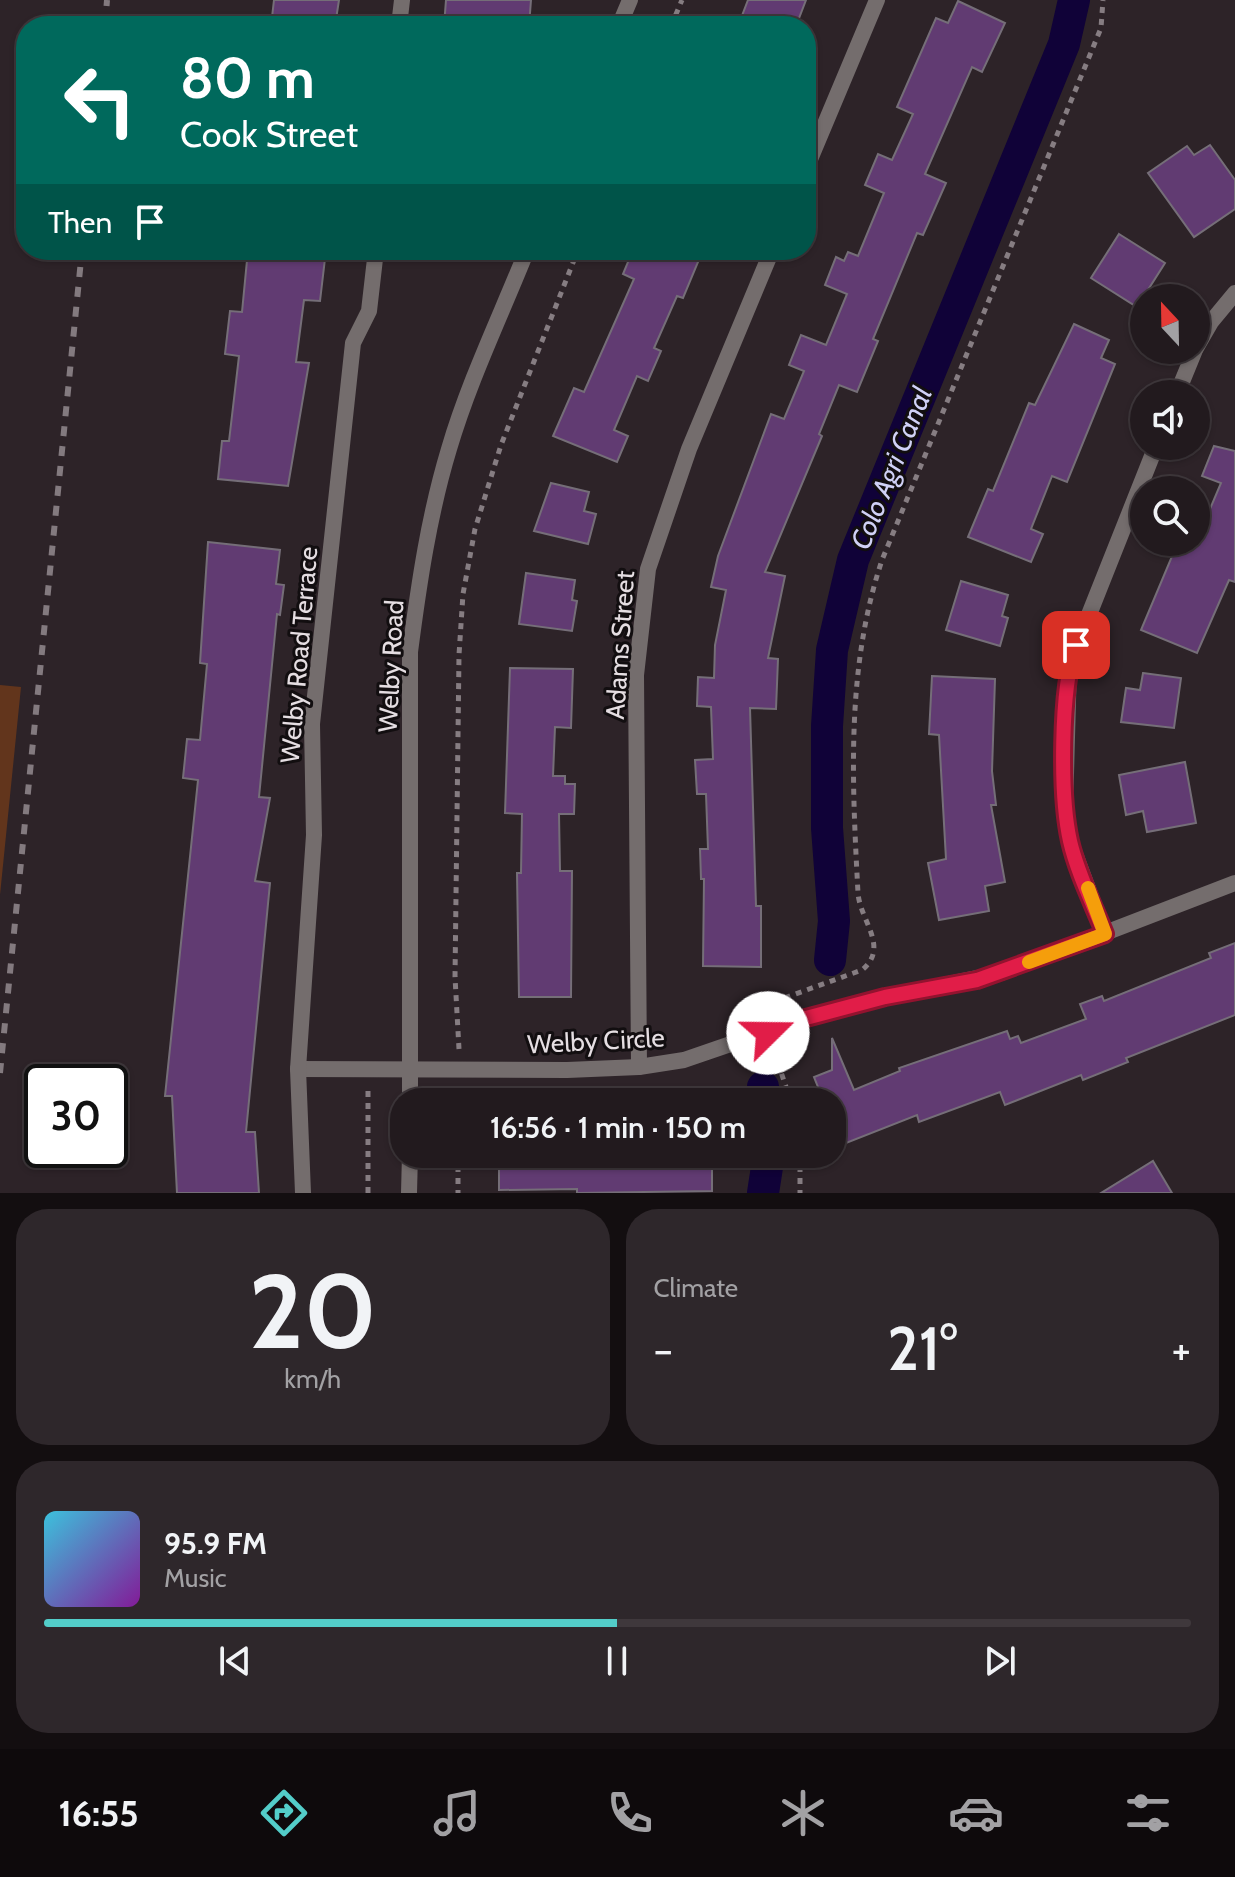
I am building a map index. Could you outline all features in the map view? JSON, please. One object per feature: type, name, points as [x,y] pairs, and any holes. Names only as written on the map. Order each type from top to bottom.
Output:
[{"type":"street","points":[[816,145],[877,0]]},
{"type":"street","name":"Welby Road Terrace","points":[[303,1193],[298,1069],[314,835],[312,724],[353,343],[369,311],[375,260]]},
{"type":"street","name":"Welby Road","points":[[410,1088],[410,652],[417,594],[430,519],[449,447],[523,260]]},
{"type":"street","name":"Adams Street","points":[[639,1067],[636,675],[648,569],[689,449],[768,260]]},
{"type":"street","points":[[1210,324],[1235,293]]},
{"type":"street","points":[[1105,934],[1071,843],[1065,810],[1069,665],[1150,460]]},
{"type":"street","name":"Welby Circle","points":[[411,1068],[567,1070],[639,1067],[684,1060],[806,1018],[885,997],[977,980],[1235,883]]},
{"type":"street","points":[[298,1069],[411,1068]]},
{"type":"street","points":[[409,1193],[410,1168]]},
{"type":"path","points":[[759,1007],[862,970],[872,961],[876,950],[859,898],[854,738],[856,677],[867,605],[888,546],[1101,28],[1103,0]]},
{"type":"path","points":[[460,1029],[456,946],[463,594],[475,529],[501,445],[574,260]]},
{"type":"path","points":[[776,1057],[786,1088]]},
{"type":"path","points":[[368,1069],[368,1193]]},
{"type":"path","points":[[458,1168],[458,1193]]},
{"type":"path","points":[[800,1168],[800,1193]]},
{"type":"shaded area","points":[[0,685],[21,687],[0,895]]},
{"type":"building","points":[[274,0],[339,0],[337,16],[272,16]]},
{"type":"building","points":[[446,0],[531,0],[530,16],[445,16]]},
{"type":"building","points":[[748,0],[806,0],[800,16],[742,16]]},
{"type":"building","points":[[958,1],[1005,23],[982,72],[972,67],[925,174],[946,183],[923,235],[917,233],[873,339],[878,341],[857,392],[839,385],[819,434],[822,436],[765,572],[785,576],[768,658],[778,659],[776,709],[750,708],[756,906],[761,906],[761,967],[703,966],[704,879],[701,879],[700,849],[708,849],[706,794],[697,794],[695,760],[713,759],[711,707],[697,706],[698,677],[714,678],[715,645],[726,590],[711,587],[718,556],[771,414],[784,419],[804,371],[789,365],[801,335],[826,345],[847,294],[825,285],[836,257],[844,261],[848,252],[858,256],[884,193],[865,185],[878,154],[892,160],[913,114],[897,107],[936,18],[948,23]]},
{"type":"building","points":[[1210,145],[1235,180],[1235,209],[1194,237],[1148,173],[1187,146],[1194,155]]},
{"type":"building","points":[[1119,234],[1165,263],[1152,284],[1130,284],[1130,303],[1091,278]]},
{"type":"building","points":[[247,260],[325,260],[320,301],[304,300],[296,362],[309,363],[288,486],[218,479],[222,441],[229,441],[239,356],[225,354],[230,311],[242,312]]},
{"type":"building","points":[[629,260],[699,260],[683,298],[677,296],[654,348],[661,351],[648,381],[637,376],[614,430],[628,436],[617,462],[553,436],[574,388],[584,392],[634,279],[623,274]]},
{"type":"building","points":[[1074,324],[1109,340],[1101,358],[1115,364],[1067,482],[1052,476],[1031,529],[1043,534],[1031,562],[968,537],[988,489],[993,491],[1029,403],[1035,405]]},
{"type":"building","points":[[1214,446],[1235,451],[1235,582],[1229,580],[1197,653],[1141,630],[1172,556],[1210,556],[1210,509],[1221,483],[1210,479],[1210,476],[1202,476]]},
{"type":"building","points":[[551,483],[589,492],[584,511],[596,514],[588,544],[534,531]]},
{"type":"building","points":[[208,542],[280,550],[276,584],[284,585],[280,615],[277,614],[259,797],[270,798],[255,881],[270,883],[246,1132],[255,1132],[259,1193],[177,1193],[172,1096],[165,1096],[198,780],[183,778],[187,739],[200,740],[207,664],[200,663]]},
{"type":"building","points":[[526,573],[575,580],[572,600],[577,601],[572,631],[519,624]]},
{"type":"building","points":[[961,581],[1008,595],[1002,616],[1008,618],[1000,646],[946,630]]},
{"type":"building","points":[[510,668],[573,669],[571,728],[555,727],[553,776],[565,776],[565,784],[575,784],[574,814],[559,814],[560,871],[572,871],[571,997],[519,997],[517,873],[521,873],[522,814],[505,813]]},
{"type":"building","points":[[1143,673],[1181,678],[1174,728],[1121,722],[1126,688],[1140,690]]},
{"type":"building","points":[[932,676],[995,679],[992,771],[996,805],[991,805],[1005,882],[985,886],[989,911],[939,920],[928,863],[946,859],[939,735],[929,734]]},
{"type":"building","points":[[1185,762],[1196,823],[1147,832],[1143,811],[1126,815],[1119,775]]},
{"type":"building","points":[[1235,943],[1235,1015],[1126,1058],[1128,1062],[1083,1080],[1081,1075],[1005,1105],[1000,1092],[919,1122],[917,1115],[846,1143],[846,1088],[818,1088],[814,1077],[832,1070],[832,1038],[854,1090],[900,1071],[899,1068],[1007,1031],[1010,1039],[1018,1036],[1021,1043],[1086,1019],[1080,1004],[1102,996],[1104,1001],[1211,958],[1209,953]]},
{"type":"building","points":[[1153,1161],[1172,1193],[1101,1193]]},
{"type":"building","points":[[499,1168],[712,1168],[712,1191],[577,1193],[577,1189],[499,1190]]},
{"type":"waterway","name":"Colo Agri Canal","points":[[830,960],[834,921],[827,828],[827,726],[832,650],[853,560],[1064,44],[1074,0]]},
{"type":"waterway","name":"Colo Agri Canal","points":[[763,1193],[767,1168]]},
{"type":"railway","points":[[106,16],[107,0]]},
{"type":"railway","points":[[0,1073],[81,260]]},
{"type":"slow traffic","points":[[1029,962],[1105,934],[1088,888]]},
{"type":"route","points":[[768,1033],[806,1018],[885,997],[1001,973],[1105,934],[1071,843],[1065,810],[1067,693],[1069,665],[1076,645]]}]
